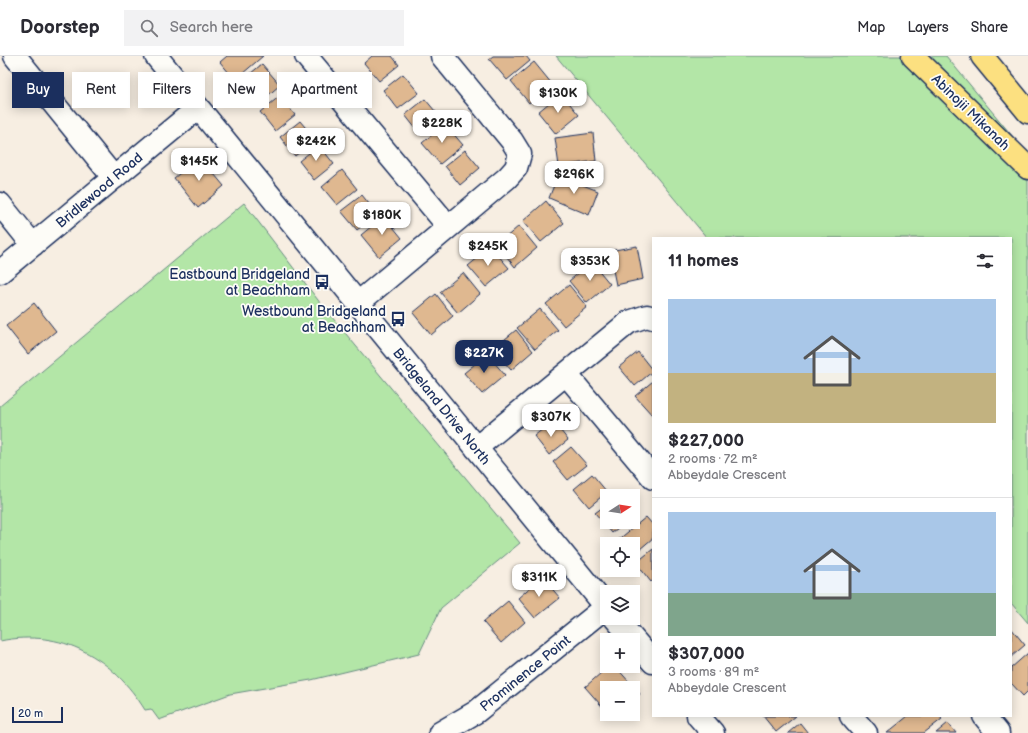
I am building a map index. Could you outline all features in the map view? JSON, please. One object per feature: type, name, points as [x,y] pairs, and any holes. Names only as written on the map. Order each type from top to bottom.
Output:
[{"type":"main road","name":"Abinojii Mikanah","points":[[913,56],[1028,168]]},
{"type":"main road","points":[[982,56],[1028,112]]},
{"type":"street","points":[[15,56],[114,178]]},
{"type":"street","name":"Bridgeland Drive North","points":[[156,56],[169,72]]},
{"type":"street","points":[[306,56],[448,226]]},
{"type":"street","points":[[358,303],[507,178],[516,168],[520,154],[512,141],[442,56]]},
{"type":"street","name":"Bridlewood Road","points":[[0,272],[198,108]]},
{"type":"street","name":"Bridgeland Drive North","points":[[198,108],[600,599]]},
{"type":"street","points":[[0,204],[33,245]]},
{"type":"street","points":[[476,448],[629,322],[647,316],[652,318]]},
{"type":"street","points":[[566,374],[652,477]]},
{"type":"street","name":"Prominence Point","points":[[440,733],[476,712],[600,618]]},
{"type":"street","name":"Bridgeland Drive North","points":[[622,625],[652,661]]},
{"type":"street","points":[[699,717],[713,733]]},
{"type":"street","points":[[852,717],[866,733]]},
{"type":"street","points":[[985,717],[998,733]]},
{"type":"green space","points":[[556,56],[946,56],[1028,155],[1028,623],[1012,604],[1012,237],[706,237]]},
{"type":"green space","points":[[244,203],[321,304],[520,543],[441,608],[419,654],[311,680],[230,694],[159,720],[151,709],[145,710],[118,675],[84,651],[65,643],[44,639],[23,638],[0,641],[0,406]]},
{"type":"building","points":[[227,56],[263,56],[244,72],[228,72],[220,62]]},
{"type":"building","points":[[372,56],[392,56],[399,65],[379,81],[364,63]]},
{"type":"building","points":[[493,56],[526,56],[530,61],[507,80],[489,59]]},
{"type":"building","points":[[534,62],[552,84],[529,103],[511,81]]},
{"type":"building","points":[[262,64],[269,72],[252,72]]},
{"type":"building","points":[[269,72],[277,82],[277,88],[269,95]]},
{"type":"building","points":[[403,74],[419,93],[398,109],[383,90]]},
{"type":"building","points":[[561,93],[579,115],[556,134],[538,112]]},
{"type":"building","points":[[277,98],[277,108],[289,108],[295,115],[275,131],[260,112],[265,108],[269,108],[269,105]]},
{"type":"building","points":[[425,99],[440,117],[420,134],[405,115]]},
{"type":"building","points":[[300,121],[315,139],[295,156],[280,137]]},
{"type":"building","points":[[445,124],[463,145],[440,164],[422,143]]},
{"type":"building","points":[[593,133],[596,161],[559,166],[555,138]]},
{"type":"building","points":[[319,145],[334,164],[314,180],[299,161]]},
{"type":"building","points":[[465,150],[480,168],[460,185],[445,166]]},
{"type":"building","points":[[200,157],[224,186],[198,208],[174,178]]},
{"type":"building","points":[[342,170],[357,189],[337,205],[322,187]]},
{"type":"building","points":[[558,175],[598,191],[589,215],[549,198]]},
{"type":"building","points":[[362,195],[377,214],[357,230],[341,211]]},
{"type":"building","points":[[546,201],[564,223],[541,242],[523,221]]},
{"type":"building","points":[[384,216],[402,238],[379,257],[361,235]]},
{"type":"building","points":[[519,226],[537,248],[515,267],[497,245]]},
{"type":"building","points":[[637,246],[643,279],[616,285],[609,251]]},
{"type":"building","points":[[491,247],[509,268],[486,287],[468,266]]},
{"type":"building","points":[[592,262],[610,284],[587,303],[569,281]]},
{"type":"building","points":[[463,273],[480,294],[458,313],[440,292]]},
{"type":"building","points":[[569,285],[587,307],[564,326],[546,304]]},
{"type":"building","points":[[436,294],[453,316],[431,335],[413,313]]},
{"type":"building","points":[[34,303],[56,331],[28,354],[6,326]]},
{"type":"building","points":[[540,309],[558,330],[535,349],[517,328]]},
{"type":"building","points":[[516,330],[533,351],[511,370],[493,349]]},
{"type":"building","points":[[638,352],[652,370],[652,372],[635,386],[619,367]]},
{"type":"building","points":[[487,354],[505,375],[482,394],[464,373]]},
{"type":"building","points":[[652,382],[652,415],[635,396]]},
{"type":"building","points":[[553,421],[568,440],[549,455],[534,436]]},
{"type":"building","points":[[571,447],[587,465],[568,480],[553,462]]},
{"type":"building","points":[[592,474],[604,489],[600,489],[600,498],[589,507],[574,489]]},
{"type":"building","points":[[600,509],[600,519],[595,513]]},
{"type":"building","points":[[646,517],[652,524],[652,539],[640,549],[640,537],[622,537],[632,529],[640,529],[640,522]]},
{"type":"building","points":[[609,529],[617,529],[612,533]]},
{"type":"building","points":[[652,550],[652,581],[651,582],[640,568],[640,560]]},
{"type":"building","points":[[542,577],[560,598],[535,618],[518,598]]},
{"type":"building","points":[[508,601],[525,622],[501,643],[483,622]]},
{"type":"building","points":[[1012,629],[1025,645],[1012,656]]},
{"type":"building","points":[[1028,653],[1028,691],[1023,696],[1012,684],[1012,667]]},
{"type":"building","points":[[601,673],[621,673],[628,681],[600,681],[600,704],[585,687]]},
{"type":"building","points":[[764,717],[795,717],[776,732]]},
{"type":"building","points":[[907,717],[940,717],[942,719],[924,733],[887,733]]},
{"type":"building","points":[[800,723],[808,733],[788,733]]},
{"type":"building","points":[[948,723],[956,733],[936,733]]},
{"type":"place","name":"Eastbound Bridgeland at Beachham","points":[[322,282]]},
{"type":"place","name":"Westbound Bridgeland at Beachham","points":[[398,319]]}]
